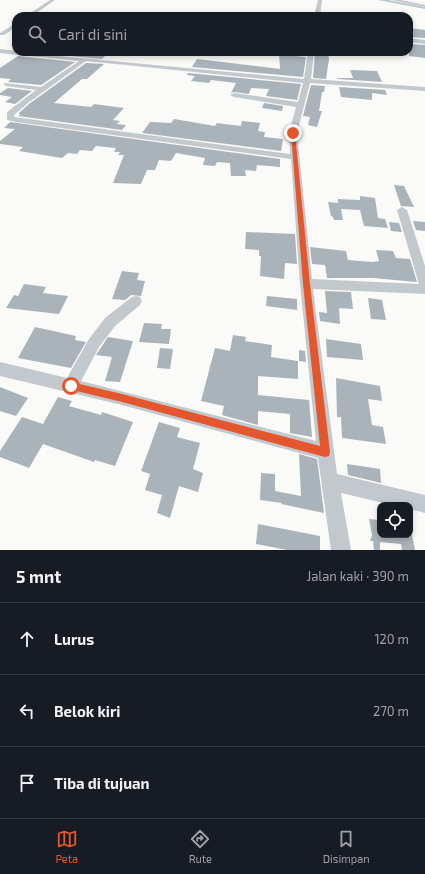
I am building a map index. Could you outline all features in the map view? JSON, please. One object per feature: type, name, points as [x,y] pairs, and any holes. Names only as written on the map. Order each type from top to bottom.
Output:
[{"type":"street","points":[[35,12],[53,0]]},
{"type":"street","points":[[318,12],[320,0]]},
{"type":"street","points":[[394,0],[425,6]]},
{"type":"street","points":[[1,35],[12,28]]},
{"type":"street","points":[[1,35],[12,34]]},
{"type":"street","points":[[413,40],[425,42]]},
{"type":"street","points":[[0,51],[12,52]]},
{"type":"street","points":[[63,56],[84,60],[307,81],[425,89]]},
{"type":"street","points":[[310,56],[307,81],[293,133],[294,157],[306,284],[325,452],[341,550]]},
{"type":"street","points":[[84,60],[20,105],[10,114],[10,118],[23,121],[294,157]]},
{"type":"street","points":[[6,84],[44,89]]},
{"type":"street","points":[[234,95],[300,105]]},
{"type":"street","points":[[402,210],[425,286]]},
{"type":"street","points":[[306,284],[425,289]]},
{"type":"street","points":[[71,386],[94,343],[110,322],[136,301]]},
{"type":"street","points":[[0,369],[122,398],[325,452]]},
{"type":"street","points":[[329,481],[425,504]]},
{"type":"building","points":[[413,28],[425,30],[425,38],[413,37]]},
{"type":"building","points":[[413,44],[425,45],[425,58],[409,56],[413,56]]},
{"type":"building","points":[[18,56],[75,62],[41,85],[8,82],[11,79],[0,78],[0,68]]},
{"type":"building","points":[[71,56],[105,56],[102,59]]},
{"type":"building","points":[[279,56],[306,57],[303,77],[192,67],[197,59],[280,69]]},
{"type":"building","points":[[315,56],[328,56],[326,79],[313,78]]},
{"type":"building","points":[[86,63],[104,64],[87,79],[82,79],[54,103],[91,107],[94,104],[124,108],[113,120],[120,121],[117,124],[126,125],[122,130],[18,116],[21,114],[18,114],[29,104]]},
{"type":"building","points":[[350,70],[377,71],[382,82],[337,78],[353,78]]},
{"type":"building","points":[[188,73],[301,84],[297,100],[266,96],[269,89],[251,88],[249,94],[231,93],[236,83],[211,80],[209,83],[191,81],[195,76],[187,75]]},
{"type":"building","points":[[311,85],[325,86],[324,92],[322,92],[319,111],[322,111],[317,127],[308,125],[310,117],[303,116]]},
{"type":"building","points":[[339,87],[385,90],[387,95],[372,93],[372,100],[341,97]]},
{"type":"building","points":[[8,88],[32,91],[15,104],[5,102],[12,97],[0,95],[0,93]]},
{"type":"building","points":[[264,103],[283,106],[282,111],[262,108]]},
{"type":"building","points":[[174,119],[215,126],[217,123],[241,126],[242,121],[260,123],[258,131],[265,132],[264,137],[283,139],[281,151],[142,133],[150,122],[171,123]]},
{"type":"building","points":[[10,122],[280,159],[280,167],[257,165],[256,171],[245,170],[246,176],[231,176],[230,163],[217,162],[215,166],[203,165],[205,158],[176,153],[171,161],[159,160],[155,170],[147,170],[141,184],[113,183],[124,155],[118,155],[120,152],[114,152],[116,148],[96,146],[92,151],[80,150],[77,154],[68,153],[62,158],[19,151],[23,147],[0,144],[0,141],[15,129],[4,128]]},
{"type":"building","points":[[394,185],[404,186],[414,207],[401,206]]},
{"type":"building","points":[[360,196],[375,198],[378,218],[385,219],[388,228],[364,226],[360,210],[341,209],[343,220],[334,220],[331,216],[328,202],[338,203],[338,199],[360,200]]},
{"type":"building","points":[[413,221],[425,222],[425,231],[416,230]]},
{"type":"building","points":[[389,222],[399,223],[402,232],[391,231]]},
{"type":"building","points":[[246,232],[295,234],[297,264],[285,263],[284,279],[260,276],[261,256],[259,256],[259,250],[245,249]]},
{"type":"building","points":[[310,247],[346,251],[348,260],[372,262],[379,261],[376,250],[393,251],[396,258],[410,259],[417,282],[373,278],[327,278],[325,265],[312,264]]},
{"type":"building","points":[[122,271],[139,273],[137,280],[145,281],[141,296],[131,295],[125,300],[112,299]]},
{"type":"building","points":[[24,284],[46,287],[43,293],[68,296],[59,314],[6,308],[14,295],[18,296]]},
{"type":"building","points":[[325,291],[351,292],[353,309],[339,308],[340,324],[320,321],[319,312],[327,313]]},
{"type":"building","points":[[267,296],[297,299],[297,310],[266,306]]},
{"type":"building","points":[[368,298],[382,300],[386,320],[371,319]]},
{"type":"building","points":[[144,323],[162,324],[161,329],[171,329],[169,344],[139,342]]},
{"type":"building","points":[[35,327],[76,336],[75,340],[86,342],[71,368],[18,358]]},
{"type":"building","points":[[233,335],[246,337],[245,341],[272,345],[271,357],[298,361],[298,379],[258,376],[258,395],[309,400],[312,437],[290,433],[290,414],[258,411],[258,425],[222,415],[224,406],[201,401],[215,348],[230,351]]},
{"type":"building","points":[[108,337],[133,341],[120,382],[105,381],[112,357],[96,355]]},
{"type":"building","points":[[326,339],[361,344],[363,360],[327,357]]},
{"type":"building","points":[[160,348],[173,349],[170,369],[157,368]]},
{"type":"building","points":[[299,350],[305,351],[306,362],[299,361]]},
{"type":"building","points":[[336,378],[380,386],[382,401],[368,399],[372,425],[383,427],[386,444],[342,438],[341,417],[337,417]]},
{"type":"building","points":[[0,387],[28,398],[16,416],[0,411]]},
{"type":"building","points":[[58,397],[72,401],[69,406],[101,415],[102,412],[133,422],[115,466],[95,460],[94,462],[43,444],[29,468],[0,457],[0,451],[22,417],[43,424]]},
{"type":"building","points":[[159,422],[180,428],[177,437],[200,443],[193,469],[203,473],[198,492],[179,486],[170,518],[157,513],[162,495],[145,490],[150,474],[141,471]]},
{"type":"building","points":[[299,454],[317,459],[324,513],[281,504],[282,503],[260,500],[261,473],[275,474],[275,491],[301,496]]},
{"type":"building","points":[[347,464],[380,469],[381,483],[348,475]]},
{"type":"building","points":[[369,519],[377,520],[377,538],[413,538],[415,550],[402,550],[401,544],[380,542],[380,550],[374,550],[373,541],[370,541],[372,535]]},
{"type":"building","points":[[258,524],[320,536],[320,550],[287,550],[256,544]]},
{"type":"waterway","points":[[380,0],[425,8]]},
{"type":"route","points":[[71,386],[122,398],[325,452],[306,284],[293,133]]}]
